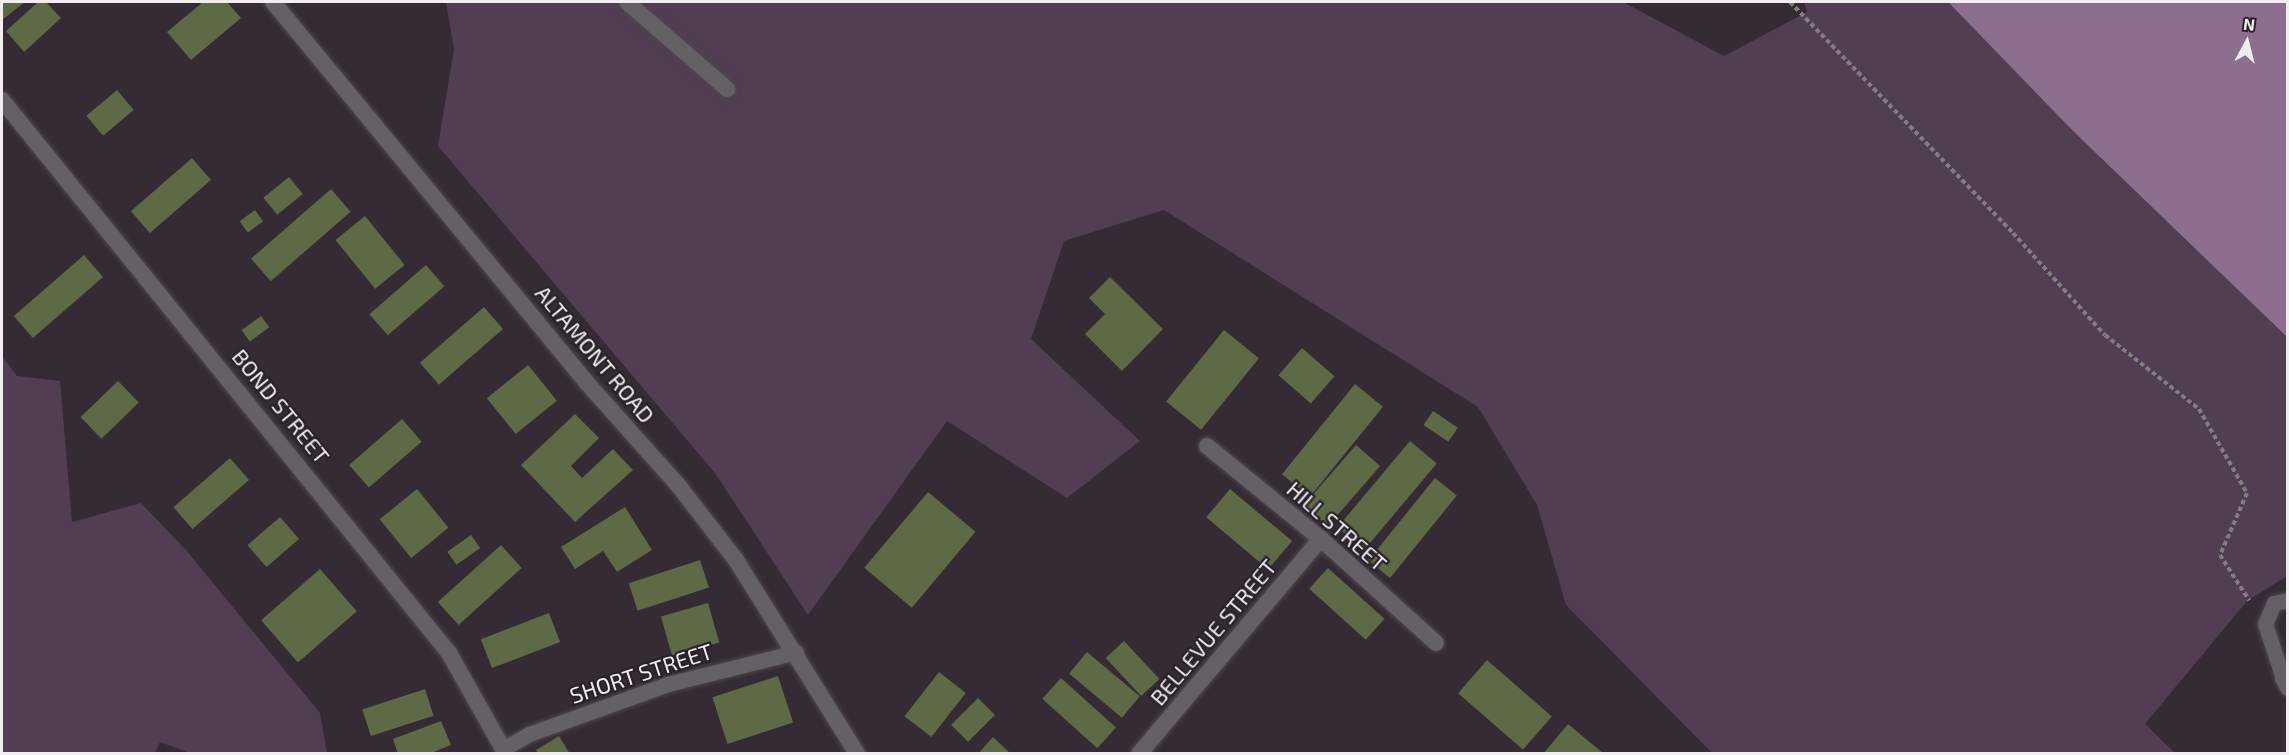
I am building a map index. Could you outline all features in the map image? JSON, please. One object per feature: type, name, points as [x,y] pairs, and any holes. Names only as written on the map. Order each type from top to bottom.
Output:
[{"type":"street","name":"ALTAMONT ROAD","points":[[273,2],[587,383],[678,484],[736,560],[796,652],[857,753]]},
{"type":"street","points":[[627,2],[727,89]]},
{"type":"street","name":"BOND STREET","points":[[2,100],[449,653],[505,751]]},
{"type":"street","name":"HILL STREET","points":[[1207,446],[1321,539],[1436,642]]},
{"type":"street","name":"BELLEVUE STREET","points":[[1139,753],[1321,539]]},
{"type":"lane","points":[[2285,683],[2265,624],[2274,603],[2288,600]]},
{"type":"lane","name":"SHORT STREET","points":[[505,751],[529,734],[668,684],[796,652]]},
{"type":"path","points":[[1790,2],[2013,233],[2105,335],[2199,409],[2247,493],[2220,555],[2265,624]]},
{"type":"shaded area","points":[[446,2],[1623,2],[1724,56],[1807,12],[1804,2],[1948,2],[2074,132],[2287,337],[2287,576],[2247,601],[2145,724],[2175,753],[1712,753],[1566,605],[1537,505],[1478,407],[1164,210],[1064,241],[1031,339],[1140,441],[1067,498],[947,421],[808,615],[715,473],[438,146],[454,49]]},
{"type":"shaded area","points":[[1948,2],[2287,2],[2287,337],[2074,132]]},
{"type":"shaded area","points":[[2,356],[17,376],[60,381],[72,522],[141,503],[186,550],[320,713],[327,753],[190,753],[160,742],[155,753],[2,753]]},
{"type":"building","points":[[2,2],[25,2],[2,20]]},
{"type":"building","points":[[38,2],[46,2],[61,18],[24,52],[6,31]]},
{"type":"building","points":[[203,2],[227,2],[241,18],[191,60],[167,32]]},
{"type":"building","points":[[117,90],[134,110],[103,136],[86,116]]},
{"type":"building","points":[[192,158],[211,180],[150,233],[131,211]]},
{"type":"building","points":[[289,177],[303,194],[277,215],[263,198]]},
{"type":"building","points":[[331,189],[351,212],[271,281],[251,259]]},
{"type":"building","points":[[255,210],[263,221],[248,232],[240,221]]},
{"type":"building","points":[[365,216],[405,265],[375,289],[335,240]]},
{"type":"building","points":[[84,255],[103,277],[33,338],[14,316]]},
{"type":"building","points":[[426,265],[444,286],[388,335],[369,314]]},
{"type":"building","points":[[1110,277],[1163,329],[1122,371],[1085,334],[1105,314],[1089,298]]},
{"type":"building","points":[[484,307],[503,329],[439,385],[420,363]]},
{"type":"building","points":[[261,316],[269,327],[250,341],[242,330]]},
{"type":"building","points":[[1224,330],[1259,358],[1201,430],[1166,401]]},
{"type":"building","points":[[1302,348],[1334,376],[1311,403],[1278,375]]},
{"type":"building","points":[[528,365],[557,401],[516,434],[487,398]]},
{"type":"building","points":[[118,381],[139,403],[101,439],[81,417]]},
{"type":"building","points":[[1355,384],[1383,407],[1310,497],[1282,474]]},
{"type":"building","points":[[1433,411],[1458,428],[1448,442],[1423,425]]},
{"type":"building","points":[[575,414],[599,438],[571,466],[582,478],[613,449],[633,470],[575,522],[521,465]]},
{"type":"building","points":[[402,419],[422,442],[369,488],[349,465]]},
{"type":"building","points":[[1410,441],[1437,463],[1364,550],[1337,528]]},
{"type":"building","points":[[1356,445],[1380,466],[1328,526],[1304,505]]},
{"type":"building","points":[[230,458],[249,480],[192,529],[173,507]]},
{"type":"building","points":[[1435,478],[1457,496],[1390,578],[1368,560]]},
{"type":"building","points":[[417,489],[448,528],[411,558],[380,519]]},
{"type":"building","points":[[1230,489],[1292,541],[1268,569],[1206,517]]},
{"type":"building","points":[[928,492],[975,532],[912,608],[864,568]]},
{"type":"building","points":[[625,507],[652,550],[617,572],[603,551],[575,569],[561,547]]},
{"type":"building","points":[[280,517],[299,539],[267,567],[248,545]]},
{"type":"building","points":[[471,535],[480,548],[456,565],[447,552]]},
{"type":"building","points":[[501,545],[522,568],[459,625],[438,602]]},
{"type":"building","points":[[700,560],[709,588],[638,611],[629,583]]},
{"type":"building","points":[[1328,568],[1384,619],[1366,640],[1309,589]]},
{"type":"building","points":[[320,569],[357,611],[298,662],[261,620]]},
{"type":"building","points":[[708,603],[719,642],[672,656],[661,617]]},
{"type":"building","points":[[549,613],[560,642],[492,668],[481,639]]},
{"type":"building","points":[[1124,641],[1159,679],[1141,696],[1106,658]]},
{"type":"building","points":[[1087,652],[1140,696],[1122,718],[1069,673]]},
{"type":"building","points":[[1487,660],[1552,716],[1523,750],[1458,693]]},
{"type":"building","points":[[939,672],[966,693],[931,737],[905,716]]},
{"type":"building","points":[[778,676],[793,723],[728,744],[712,697]]},
{"type":"building","points":[[1061,678],[1116,728],[1097,748],[1042,699]]},
{"type":"building","points":[[425,689],[434,716],[371,736],[362,709]]},
{"type":"building","points":[[978,698],[995,715],[968,742],[951,725]]},
{"type":"building","points":[[441,721],[451,745],[429,754],[398,754],[393,739]]},
{"type":"building","points":[[1568,724],[1604,754],[1543,754]]},
{"type":"building","points":[[559,736],[570,754],[538,754],[536,750]]},
{"type":"building","points":[[993,737],[1011,754],[978,754]]}]
